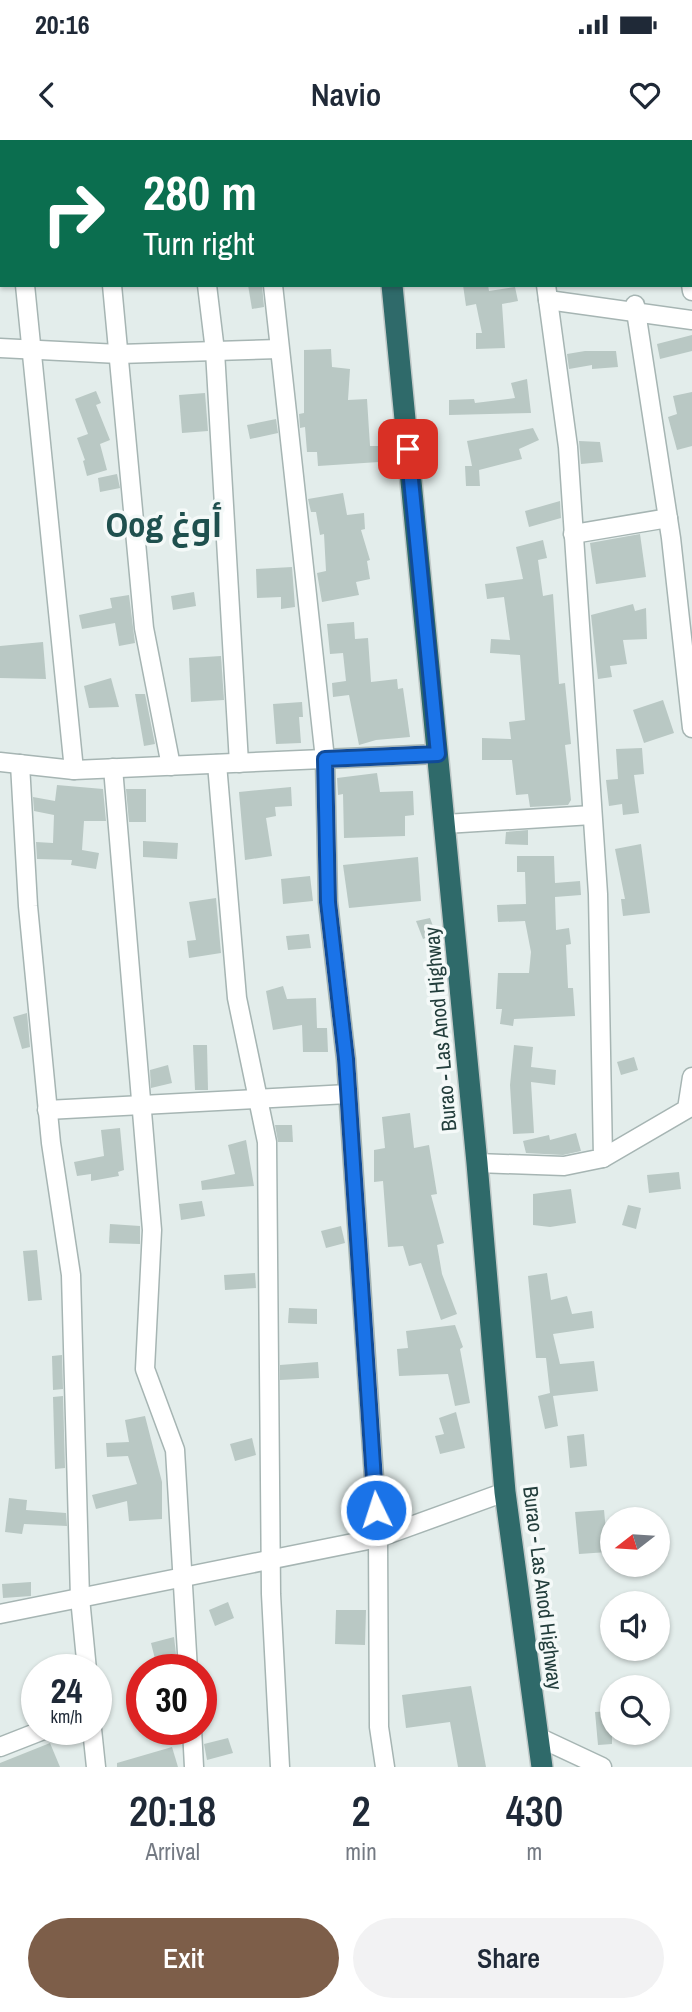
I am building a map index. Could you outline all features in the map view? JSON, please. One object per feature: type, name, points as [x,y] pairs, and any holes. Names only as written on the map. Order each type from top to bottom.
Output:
[{"type":"highway","name":"Burao - Las Anod Highway","points":[[392,287],[477,1163],[505,1492],[542,1767]]},
{"type":"street","points":[[24,287],[74,770]]},
{"type":"street","points":[[112,287],[144,628],[171,766]]},
{"type":"street","points":[[207,287],[215,351],[239,763]]},
{"type":"street","points":[[273,287],[325,759],[328,902],[348,1094],[378,1538],[379,1727],[385,1767]]},
{"type":"street","points":[[603,1158],[598,894],[568,447],[547,293],[692,320]]},
{"type":"street","points":[[636,309],[668,518],[692,728]]},
{"type":"street","points":[[0,348],[119,354],[279,349]]},
{"type":"street","points":[[573,534],[668,518]]},
{"type":"street","points":[[0,762],[74,770],[438,754]]},
{"type":"street","points":[[20,764],[28,906],[47,1110],[71,1275],[80,1598],[85,1654]]},
{"type":"street","points":[[217,764],[237,998],[267,1142],[271,1561],[280,1767]]},
{"type":"street","points":[[113,768],[152,1230],[145,1368],[174,1450],[187,1654]]},
{"type":"street","points":[[445,824],[592,815]]},
{"type":"street","points":[[477,1163],[564,1166],[603,1158],[687,1109],[692,1077]]},
{"type":"street","points":[[47,1110],[348,1094]]},
{"type":"street","points":[[0,1614],[378,1538],[505,1492]]},
{"type":"street","points":[[538,1737],[602,1767]]},
{"type":"street","points":[[0,1747],[21,1739]]},
{"type":"street","points":[[94,1745],[96,1767]]},
{"type":"street","points":[[193,1745],[194,1767]]},
{"type":"building","points":[[248,287],[262,287],[264,307],[252,309]]},
{"type":"building","points":[[463,287],[488,287],[489,291],[515,287],[518,301],[502,304],[505,348],[476,349],[476,333],[482,333],[476,304],[466,306]]},
{"type":"building","points":[[692,335],[692,351],[660,359],[657,344]]},
{"type":"building","points":[[331,349],[332,367],[350,369],[348,400],[367,399],[370,446],[378,446],[379,462],[318,466],[317,452],[307,452],[305,427],[300,428],[299,414],[304,413],[304,350]]},
{"type":"building","points":[[616,351],[618,367],[592,369],[592,365],[569,369],[567,354]]},
{"type":"building","points":[[527,379],[531,413],[449,415],[449,400],[474,399],[475,403],[515,398],[511,383]]},
{"type":"building","points":[[96,391],[101,403],[96,405],[110,440],[100,444],[107,470],[87,476],[83,461],[85,460],[77,438],[88,434],[75,399]]},
{"type":"building","points":[[692,392],[692,446],[677,450],[668,417],[677,414],[673,396]]},
{"type":"building","points":[[205,393],[208,431],[182,433],[179,395]]},
{"type":"building","points":[[276,419],[278,433],[250,439],[247,425]]},
{"type":"building","points":[[533,428],[539,440],[519,449],[522,459],[479,470],[480,486],[466,486],[465,466],[472,466],[467,441]]},
{"type":"building","points":[[579,441],[600,442],[603,462],[581,464]]},
{"type":"building","points":[[117,474],[120,488],[100,492],[98,478]]},
{"type":"building","points":[[343,493],[347,515],[364,513],[365,529],[361,530],[370,560],[367,561],[370,579],[356,582],[359,595],[322,602],[317,573],[326,571],[324,534],[320,535],[316,512],[311,512],[308,499]]},
{"type":"building","points":[[560,501],[561,518],[529,527],[525,511]]},
{"type":"building","points":[[640,534],[646,577],[596,584],[590,543]]},
{"type":"building","points":[[543,540],[547,558],[538,560],[543,596],[553,594],[559,684],[565,683],[571,744],[565,745],[571,800],[568,805],[530,807],[528,794],[516,795],[512,760],[482,760],[482,738],[511,739],[509,722],[525,720],[520,655],[490,653],[491,639],[510,640],[504,597],[487,599],[485,584],[523,579],[516,547]]},
{"type":"building","points":[[292,567],[295,607],[281,609],[281,597],[257,598],[256,569]]},
{"type":"building","points":[[194,592],[196,606],[173,610],[171,596]]},
{"type":"building","points":[[129,595],[135,643],[119,646],[115,623],[82,629],[79,615],[112,608],[110,598]]},
{"type":"building","points":[[633,604],[635,611],[646,608],[647,639],[623,640],[627,664],[610,666],[612,677],[598,679],[591,615]]},
{"type":"building","points":[[354,622],[355,639],[368,638],[371,682],[397,679],[398,689],[403,688],[410,737],[376,740],[359,745],[349,695],[333,697],[332,683],[346,681],[343,653],[330,654],[327,624]]},
{"type":"building","points":[[43,642],[46,679],[0,678],[0,646]]},
{"type":"building","points":[[221,656],[224,700],[191,702],[189,658]]},
{"type":"building","points":[[111,678],[119,707],[89,708],[84,686]]},
{"type":"building","points":[[135,694],[145,694],[155,744],[144,746]]},
{"type":"building","points":[[663,700],[674,733],[644,743],[633,710]]},
{"type":"building","points":[[302,702],[303,717],[299,717],[301,743],[276,744],[273,704]]},
{"type":"building","points":[[642,748],[644,774],[634,775],[639,813],[623,815],[622,804],[609,806],[606,780],[618,779],[616,749]]},
{"type":"building","points":[[377,773],[380,792],[413,791],[414,815],[405,816],[405,836],[344,838],[343,794],[338,795],[337,778]]},
{"type":"building","points":[[57,785],[103,789],[106,821],[84,821],[82,850],[99,853],[96,869],[71,865],[72,860],[37,859],[36,842],[53,843],[54,815],[34,811],[33,797],[55,801]]},
{"type":"building","points":[[291,787],[292,806],[275,807],[276,816],[266,818],[272,856],[245,860],[239,792]]},
{"type":"building","points":[[126,789],[146,789],[146,822],[129,822]]},
{"type":"building","points":[[528,830],[528,845],[505,844],[506,832]]},
{"type":"building","points":[[143,841],[178,843],[177,859],[143,857]]},
{"type":"building","points":[[641,844],[650,913],[623,916],[621,899],[625,899],[615,849]]},
{"type":"building","points":[[517,856],[554,856],[555,883],[580,881],[581,895],[555,897],[556,930],[569,928],[571,944],[566,945],[568,988],[573,988],[575,1016],[514,1019],[513,1026],[500,1024],[502,1009],[496,1009],[498,973],[529,973],[531,952],[525,921],[498,922],[497,905],[526,904],[525,872],[517,872]]},
{"type":"building","points":[[418,857],[421,901],[349,908],[343,865]]},
{"type":"building","points":[[310,876],[313,901],[283,904],[281,879]]},
{"type":"building","points":[[216,898],[221,953],[189,958],[187,941],[196,940],[189,902]]},
{"type":"building","points":[[430,918],[436,934],[423,939],[416,921]]},
{"type":"building","points":[[309,934],[311,948],[288,950],[286,936]]},
{"type":"building","points":[[283,986],[287,999],[316,998],[317,1028],[327,1028],[328,1052],[303,1052],[302,1025],[273,1030],[266,991]]},
{"type":"building","points":[[27,1013],[30,1047],[22,1049],[13,1017]]},
{"type":"building","points":[[193,1045],[207,1045],[208,1090],[195,1090]]},
{"type":"building","points":[[514,1045],[533,1047],[531,1067],[556,1070],[555,1085],[531,1082],[534,1133],[513,1134],[510,1085]]},
{"type":"building","points":[[634,1057],[638,1070],[621,1075],[617,1062]]},
{"type":"building","points":[[168,1065],[172,1083],[151,1088],[150,1070]]},
{"type":"building","points":[[410,1113],[414,1148],[429,1145],[437,1194],[431,1195],[444,1243],[437,1245],[442,1274],[457,1314],[441,1320],[421,1263],[409,1266],[403,1246],[388,1247],[383,1181],[374,1182],[374,1150],[385,1148],[382,1117]]},
{"type":"building","points":[[275,1125],[292,1125],[293,1142],[278,1142]]},
{"type":"building","points":[[120,1128],[124,1170],[118,1172],[119,1176],[91,1181],[91,1174],[77,1176],[74,1162],[104,1156],[101,1130]]},
{"type":"building","points":[[576,1133],[581,1151],[563,1155],[526,1153],[523,1141],[549,1135],[550,1140]]},
{"type":"building","points":[[246,1140],[254,1186],[202,1190],[201,1181],[235,1174],[228,1145]]},
{"type":"building","points":[[679,1172],[681,1189],[649,1193],[647,1175]]},
{"type":"building","points":[[571,1189],[576,1223],[550,1227],[533,1225],[533,1194]]},
{"type":"building","points":[[202,1201],[205,1216],[181,1220],[179,1204]]},
{"type":"building","points":[[628,1205],[641,1208],[636,1229],[622,1225]]},
{"type":"building","points":[[110,1224],[140,1226],[140,1244],[109,1243]]},
{"type":"building","points":[[341,1226],[345,1243],[326,1248],[321,1231]]},
{"type":"building","points":[[37,1250],[42,1300],[28,1301],[23,1251]]},
{"type":"building","points":[[255,1273],[256,1288],[225,1290],[224,1275]]},
{"type":"building","points":[[547,1273],[551,1300],[567,1296],[572,1314],[592,1311],[594,1328],[553,1334],[560,1364],[594,1361],[598,1391],[553,1396],[558,1426],[545,1429],[538,1396],[550,1393],[546,1358],[536,1358],[528,1276]]},
{"type":"building","points":[[289,1308],[317,1309],[317,1324],[288,1323]]},
{"type":"building","points":[[455,1325],[463,1347],[460,1349],[470,1403],[455,1406],[448,1374],[399,1376],[397,1349],[408,1348],[406,1331]]},
{"type":"building","points":[[62,1355],[63,1389],[53,1390],[52,1356]]},
{"type":"building","points":[[318,1362],[319,1378],[280,1380],[280,1365]]},
{"type":"building","points":[[63,1396],[65,1468],[55,1469],[53,1397]]},
{"type":"building","points":[[456,1412],[465,1448],[440,1454],[435,1436],[444,1434],[439,1418]]},
{"type":"building","points":[[145,1416],[162,1482],[162,1519],[129,1521],[127,1501],[96,1509],[92,1495],[137,1484],[128,1456],[107,1457],[106,1443],[129,1442],[125,1420]]},
{"type":"building","points":[[584,1434],[587,1466],[570,1468],[567,1436]]},
{"type":"building","points":[[252,1438],[256,1455],[235,1461],[230,1444]]},
{"type":"building","points":[[9,1498],[27,1500],[26,1510],[66,1513],[67,1526],[24,1524],[22,1534],[5,1532]]},
{"type":"building","points":[[600,1510],[600,1553],[579,1554],[575,1512]]},
{"type":"building","points":[[31,1582],[31,1596],[3,1598],[2,1584]]},
{"type":"building","points":[[228,1602],[234,1618],[215,1626],[209,1610]]},
{"type":"building","points":[[336,1610],[366,1610],[365,1645],[335,1644]]},
{"type":"building","points":[[174,1637],[176,1654],[154,1654],[151,1643]]},
{"type":"building","points":[[471,1686],[486,1767],[458,1767],[450,1722],[406,1728],[402,1695]]},
{"type":"building","points":[[595,1712],[600,1712],[600,1745],[598,1745]]},
{"type":"building","points":[[228,1738],[233,1753],[207,1760],[204,1745],[217,1745],[217,1741]]},
{"type":"building","points":[[51,1745],[60,1767],[0,1767],[0,1763]]},
{"type":"building","points":[[172,1747],[178,1767],[117,1767],[117,1763]]},
{"type":"district","name":"Oog أوغ","points":[[164,524]]},
{"type":"route","points":[[376,1510],[346,1059],[328,902],[325,759],[438,754],[408,449]]}]
